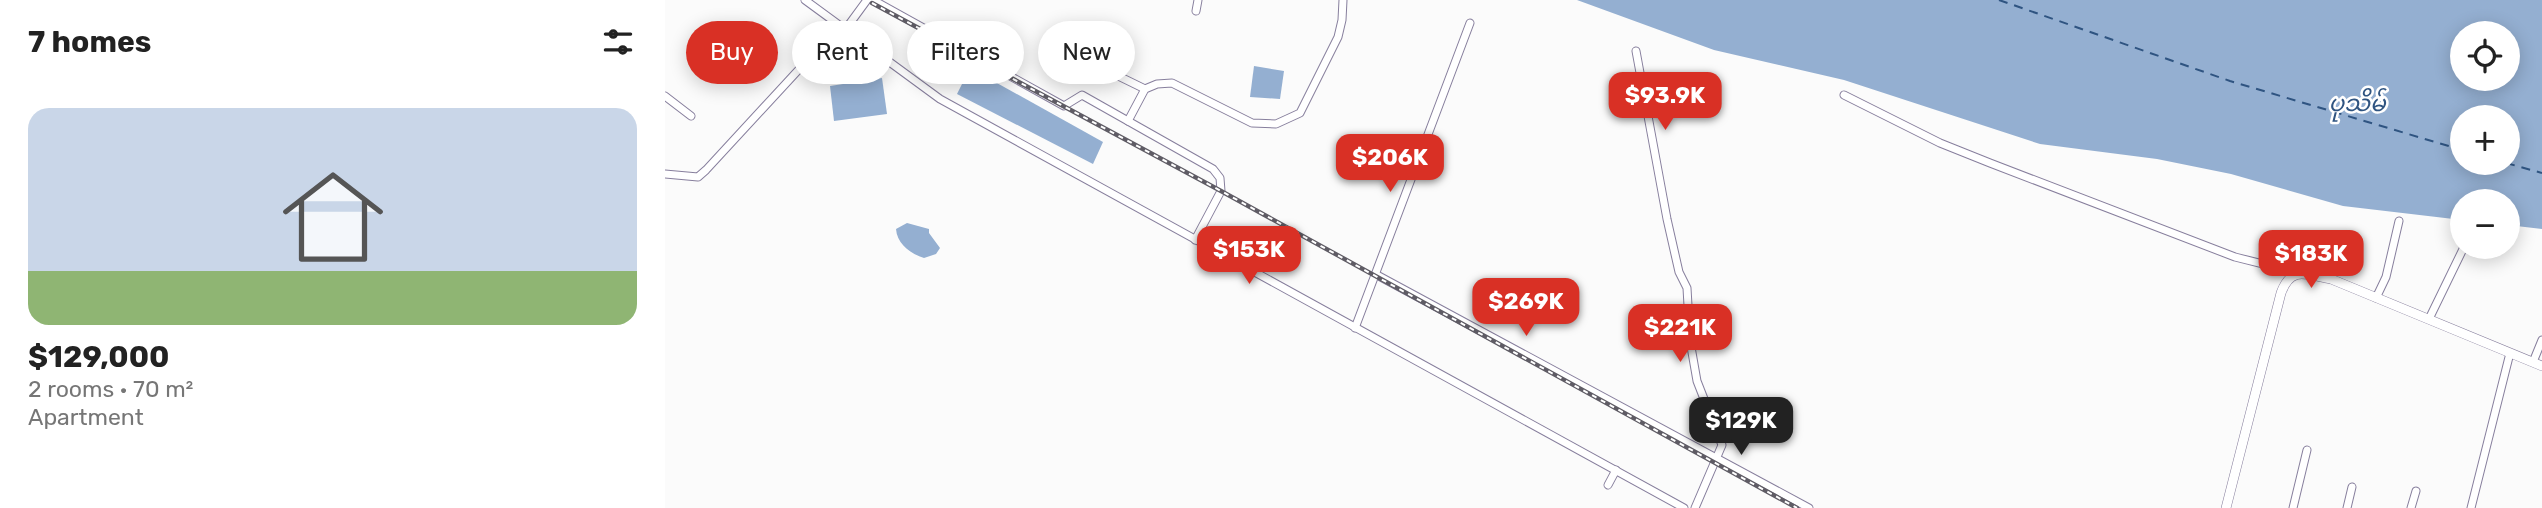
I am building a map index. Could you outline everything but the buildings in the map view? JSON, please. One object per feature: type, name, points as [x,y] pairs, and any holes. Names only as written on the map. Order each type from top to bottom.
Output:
[{"type":"street","points":[[804,0],[832,21]]},
{"type":"street","points":[[848,21],[867,0]]},
{"type":"street","points":[[873,0],[1064,106],[1082,95],[1213,169],[1220,178],[1221,191],[1195,240]]},
{"type":"street","points":[[1196,11],[1198,0]]},
{"type":"street","points":[[1128,121],[1145,89],[1157,84],[1172,83],[1252,123],[1276,124],[1300,113],[1338,37],[1343,0]]},
{"type":"street","points":[[1355,328],[1470,23]]},
{"type":"street","points":[[1636,51],[1667,219],[1679,272],[1687,288],[1690,341],[1697,381],[1723,444],[1695,508]]},
{"type":"street","points":[[893,65],[940,99],[1684,508]]},
{"type":"street","points":[[665,174],[698,177],[792,80]]},
{"type":"street","points":[[1135,84],[1145,89]]},
{"type":"street","points":[[1844,95],[1940,143],[1990,163],[2235,257],[2331,279],[2538,364],[2542,340]]},
{"type":"street","points":[[665,96],[691,116]]},
{"type":"street","points":[[2376,298],[2386,277],[2399,221]]},
{"type":"street","points":[[2429,319],[2457,259]]},
{"type":"street","points":[[2226,508],[2281,293],[2285,281],[2299,273]]},
{"type":"street","points":[[1377,275],[1809,508]]},
{"type":"street","points":[[2472,508],[2510,353]]},
{"type":"street","points":[[2293,508],[2307,450]]},
{"type":"street","points":[[1608,485],[1616,470]]},
{"type":"street","points":[[2347,508],[2352,487]]},
{"type":"street","points":[[2411,508],[2416,491]]},
{"type":"water","name":"ပုသိမ်","points":[[1577,0],[2542,0],[2542,229],[2520,226],[2520,189],[2450,189],[2450,219],[2343,206],[2231,174],[2157,159],[2040,144],[1844,80],[1714,50]]},
{"type":"water","points":[[1254,66],[1284,71],[1280,99],[1250,97]]},
{"type":"water","points":[[883,84],[887,114],[834,121],[830,86]]},
{"type":"water","points":[[962,84],[999,84],[1103,142],[1093,164],[957,94]]},
{"type":"water","points":[[907,223],[929,229],[940,248],[936,254],[924,258],[906,248],[896,229]]},
{"type":"ferry route","points":[[1999,0],[2230,81],[2450,146]]},
{"type":"ferry route","points":[[2520,167],[2542,173]]},
{"type":"railway","points":[[872,3],[1221,191],[1797,508]]}]
